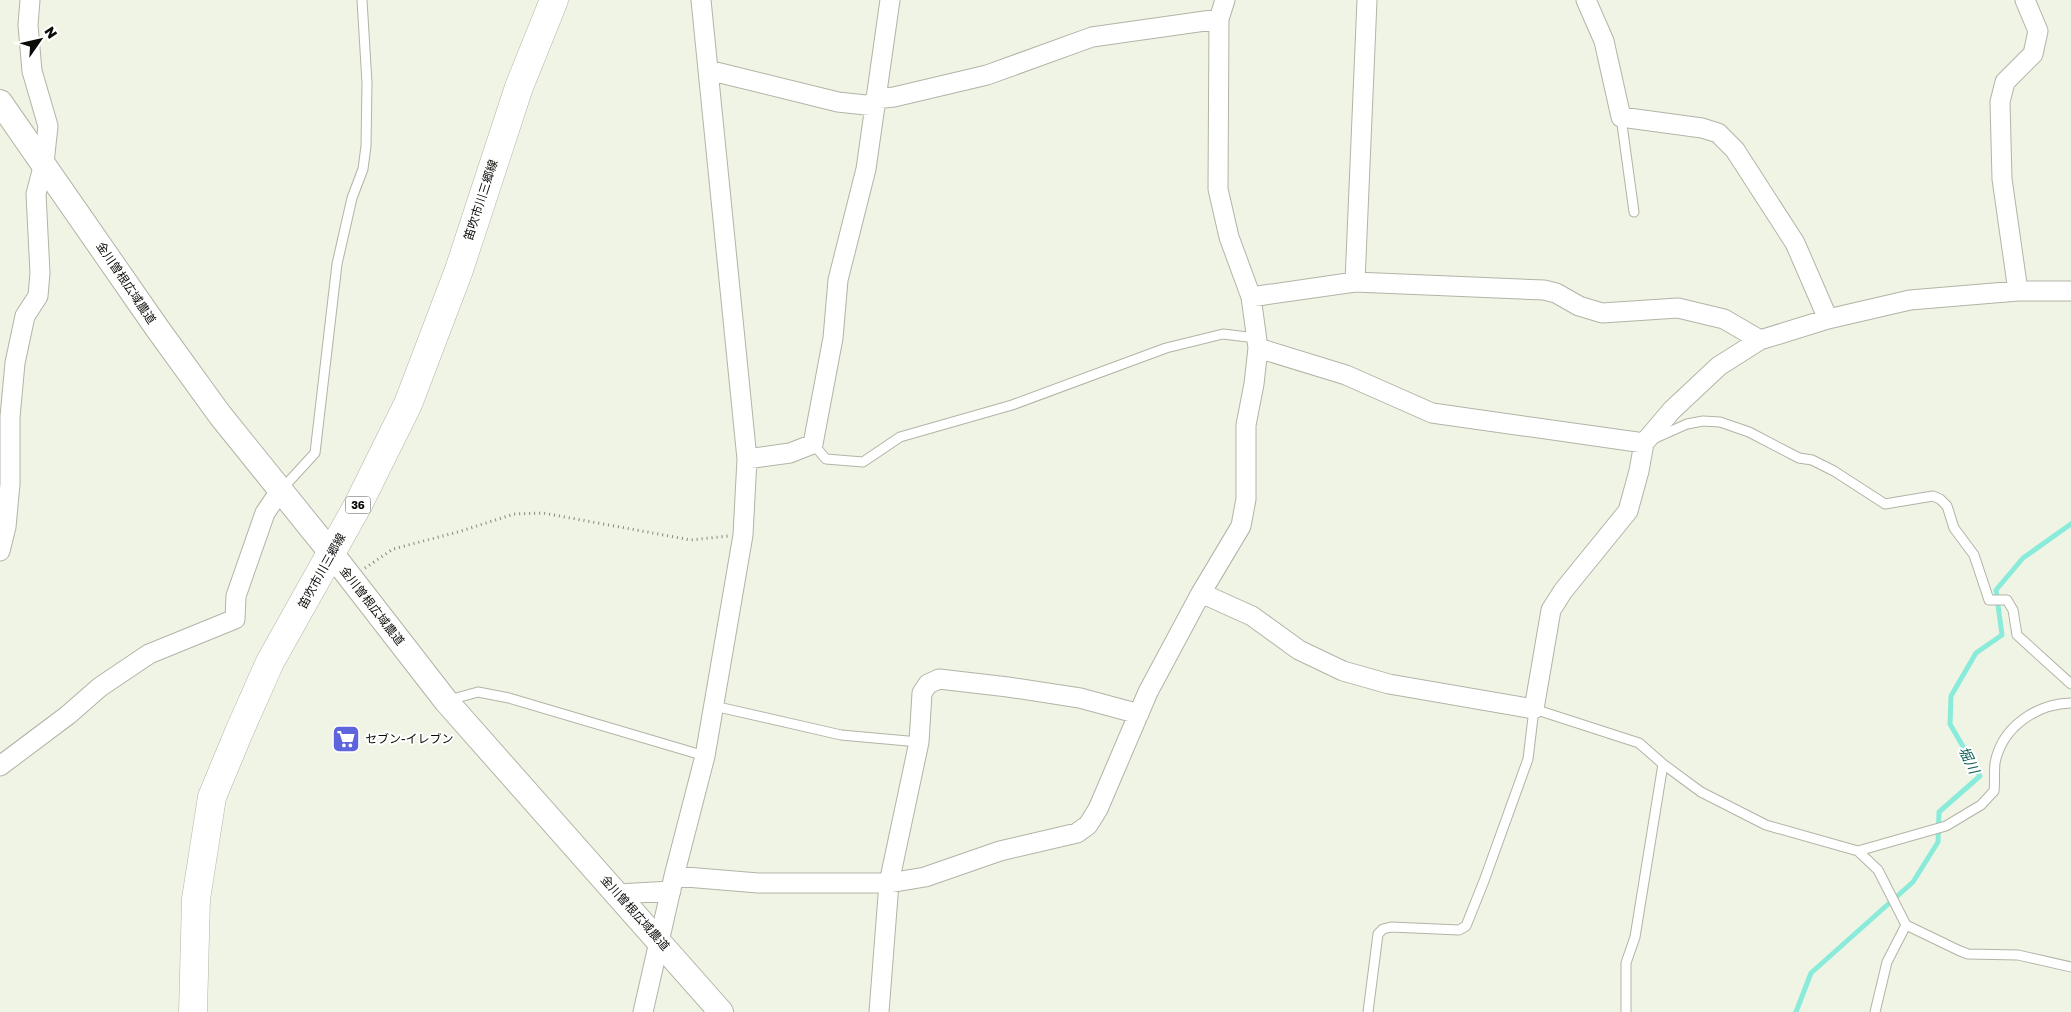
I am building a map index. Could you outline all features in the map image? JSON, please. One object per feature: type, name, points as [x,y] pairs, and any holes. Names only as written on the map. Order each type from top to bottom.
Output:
[{"type":"main road","name":"笛吹市川三郷線","points":[[193,1012],[196,899],[212,797],[270,662],[332,554],[408,404],[458,270],[519,86],[554,0]]},
{"type":"street","points":[[0,551],[6,527],[10,484],[10,418],[15,363],[25,316],[38,296],[40,264],[36,194],[44,163],[48,126],[32,71],[28,25],[30,0]]},
{"type":"street","points":[[644,1012],[672,884],[705,756],[743,535],[747,459],[701,0]]},
{"type":"street","points":[[747,459],[790,453],[813,444],[833,338],[838,280],[866,169],[890,0]]},
{"type":"street","points":[[618,894],[672,884],[889,883],[926,877],[1000,850],[1077,832],[1088,825],[1098,809],[1148,692],[1201,593],[1241,526],[1246,499],[1246,425],[1254,384],[1257,343],[1251,297],[1229,237],[1218,189],[1219,19],[1225,0]]},
{"type":"street","points":[[1355,282],[1367,0]]},
{"type":"street","points":[[1586,0],[1604,42],[1621,116],[1702,128],[1718,133],[1734,150],[1795,243],[1828,319]]},
{"type":"street","points":[[2018,290],[2002,179],[2000,102],[2005,82],[2033,54],[2038,31],[2025,0]]},
{"type":"street","points":[[708,70],[838,102],[875,102],[987,75],[1092,37],[1219,19]]},
{"type":"street","name":"金川曽根広域農道","points":[[0,102],[162,336],[220,415],[332,554],[446,701],[721,1012]]},
{"type":"street","points":[[1251,297],[1355,282],[1544,290],[1556,293],[1578,306],[1602,313],[1678,308],[1724,319],[1760,340]]},
{"type":"street","points":[[1201,593],[1252,616],[1299,650],[1343,672],[1389,684],[1534,709],[1551,610],[1563,591],[1628,511],[1639,471],[1644,442],[1672,410],[1719,366],[1760,340],[1828,319],[1910,300],[2018,290],[2071,291]]},
{"type":"street","points":[[1257,343],[1346,375],[1432,413],[1644,442]]},
{"type":"street","points":[[0,766],[68,715],[100,687],[148,654],[235,619],[236,596],[255,540],[265,513],[280,491]]},
{"type":"street","points":[[878,1012],[889,883],[918,742],[922,693],[928,684],[939,679],[962,680],[1080,698],[1139,714]]},
{"type":"lane","points":[[280,491],[315,453],[337,264],[352,198],[363,169],[366,146],[366,83],[362,0]]},
{"type":"lane","points":[[1621,116],[1634,212]]},
{"type":"lane","points":[[813,444],[826,459],[863,462],[900,437],[1012,405],[1166,348],[1223,334],[1257,343]]},
{"type":"lane","points":[[1644,442],[1665,435],[1687,424],[1703,421],[1720,422],[1749,432],[1799,458],[1812,460],[1834,471],[1885,504],[1933,496],[1940,499],[1947,506],[1954,528],[1974,555],[1989,600],[2007,600],[2013,610],[2017,634],[2071,684]]},
{"type":"lane","points":[[446,701],[478,692],[509,698],[705,756]]},
{"type":"lane","points":[[1858,850],[1946,826],[1981,805],[1994,791],[1995,763],[2005,737],[2025,716],[2059,703],[2071,703]]},
{"type":"lane","points":[[714,706],[841,735],[918,742]]},
{"type":"lane","points":[[1368,1012],[1378,934],[1383,929],[1391,927],[1459,930],[1466,926],[1528,759],[1534,709],[1639,743],[1663,764],[1701,792],[1766,825],[1858,850],[1878,870],[1906,925],[1968,954],[2018,955],[2071,967]]},
{"type":"lane","points":[[1626,1012],[1626,963],[1635,936],[1663,764]]},
{"type":"lane","points":[[1876,1012],[1887,962],[1906,925]]},
{"type":"path","points":[[350,578],[393,549],[458,532],[514,514],[543,513],[691,540],[743,535]]},
{"type":"waterway","name":"堀川","points":[[1796,1012],[1811,973],[1913,882],[1938,842],[1939,812],[1980,776],[1950,724],[1951,696],[1976,653],[2002,635],[1996,590],[2023,558],[2071,524]]},
{"type":"place","name":"セブン-イレブン","points":[[346,739]]}]
